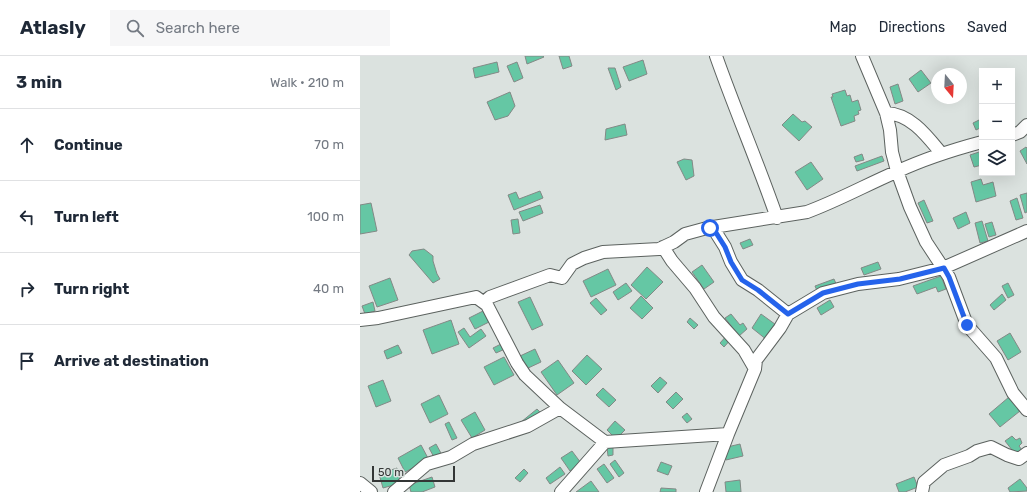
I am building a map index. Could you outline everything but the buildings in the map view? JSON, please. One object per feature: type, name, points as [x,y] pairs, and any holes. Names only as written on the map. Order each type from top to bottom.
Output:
[{"type":"street","points":[[716,56],[777,218]]},
{"type":"street","points":[[863,57],[886,114],[896,171],[926,242],[949,277],[967,325],[996,358],[1013,393],[1027,410]]},
{"type":"street","points":[[886,114],[896,116],[914,124],[922,130],[941,153]]},
{"type":"street","points":[[1015,134],[1020,132],[1027,125]]},
{"type":"street","points":[[484,302],[490,297],[550,275],[562,278],[572,264],[603,252],[642,250],[663,247],[674,242],[685,234],[707,228],[807,212],[822,207],[896,171],[941,153],[979,143]]},
{"type":"street","points":[[713,228],[725,247],[731,262],[742,280],[758,290],[788,314]]},
{"type":"street","points":[[706,492],[755,369],[756,360],[780,328],[788,314],[823,293],[858,284],[900,279],[944,268],[1027,231]]},
{"type":"street","points":[[663,247],[672,261],[695,288],[714,317],[744,350],[755,369]]},
{"type":"street","points":[[360,320],[427,308],[476,297],[487,305],[517,363],[525,375],[560,408],[605,442],[728,434]]},
{"type":"street","points":[[394,492],[427,464],[451,457],[473,444],[528,426],[560,408]]},
{"type":"street","points":[[561,492],[605,442]]},
{"type":"street","points":[[922,492],[924,482],[944,465],[969,456],[977,451],[991,447],[1019,459],[1027,453]]},
{"type":"street","points":[[360,483],[371,492]]},
{"type":"route","points":[[710,228],[713,228],[725,247],[731,262],[744,283],[758,290],[788,314],[823,293],[850,285],[900,279],[944,268],[949,277],[967,325]]}]
